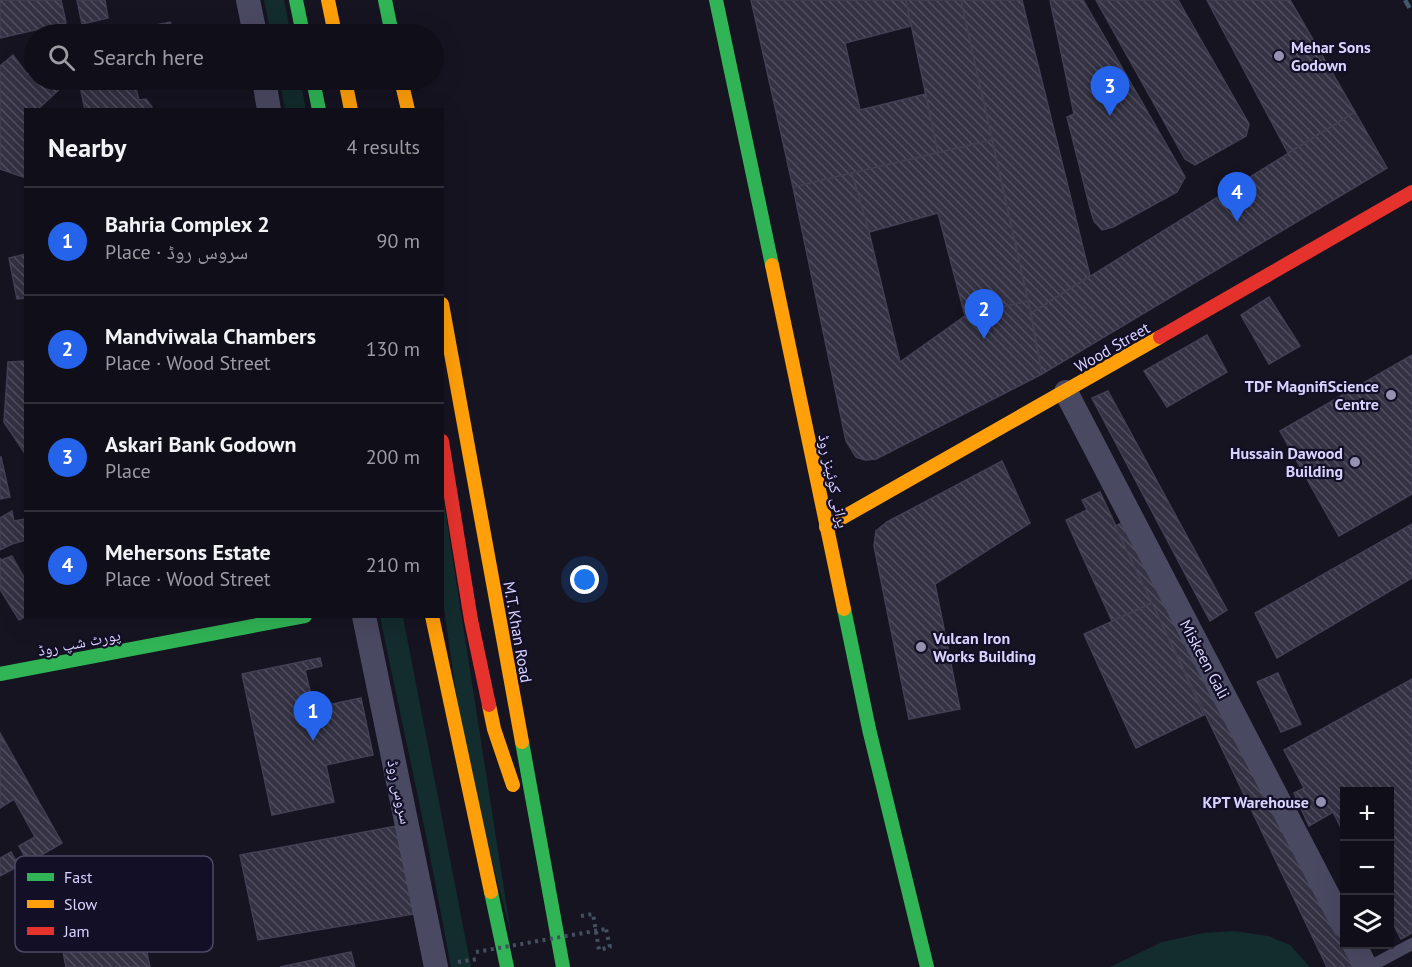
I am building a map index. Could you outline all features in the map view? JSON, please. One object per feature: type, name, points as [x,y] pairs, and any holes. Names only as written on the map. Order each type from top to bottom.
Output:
[{"type":"main road","points":[[296,0],[301,24]]},
{"type":"main road","points":[[328,0],[333,24]]},
{"type":"main road","points":[[378,0],[381,24]]},
{"type":"main road","points":[[385,0],[390,24]]},
{"type":"main road","name":"پرانی کوئینز روڈ","points":[[716,0],[868,729],[927,967]]},
{"type":"main road","points":[[315,90],[319,108]]},
{"type":"main road","points":[[347,90],[351,108]]},
{"type":"main road","points":[[403,90],[408,108]]},
{"type":"main road","name":"Wood Street","points":[[826,527],[1066,393],[1412,192]]},
{"type":"main road","name":"M.T. Khan Road","points":[[444,315],[563,967]]},
{"type":"main road","points":[[444,453],[471,620],[494,729],[548,892]]},
{"type":"main road","name":"پورٹ شپ روڈ","points":[[0,674],[294,618]]},
{"type":"main road","points":[[432,618],[507,967]]},
{"type":"street","points":[[248,0],[253,24]]},
{"type":"street","points":[[266,90],[269,108]]},
{"type":"street","name":"Miskeen Gali","points":[[1066,393],[1340,918]]},
{"type":"street","name":"سروس روڈ","points":[[364,618],[436,967]]},
{"type":"street","points":[[1357,949],[1368,967]]},
{"type":"lane","points":[[1368,967],[1412,944]]},
{"type":"path","points":[[476,952],[606,929],[610,947],[599,950],[593,914]]},
{"type":"green space","points":[[264,0],[284,0],[289,24],[269,24]]},
{"type":"green space","points":[[281,90],[302,90],[306,108],[285,108]]},
{"type":"green space","points":[[444,503],[511,934],[465,757],[444,608]]},
{"type":"green space","points":[[380,618],[403,618],[471,967],[451,967]]},
{"type":"green space","points":[[1234,931],[1268,936],[1290,945],[1310,967],[1110,967],[1162,942],[1203,933]]},
{"type":"building","points":[[0,0],[61,0],[66,23],[24,24],[24,33],[0,38]]},
{"type":"building","points":[[77,0],[105,0],[108,18],[82,24]]},
{"type":"building","points":[[751,0],[906,0],[911,26],[845,43],[860,110],[926,94],[938,153],[793,187]]},
{"type":"building","points":[[906,0],[961,0],[992,140],[938,153]]},
{"type":"building","points":[[961,0],[1022,0],[1090,276],[1031,313]]},
{"type":"building","points":[[1050,0],[1083,0],[1185,177],[1177,192],[1113,227],[1102,230],[1094,221],[1067,117],[1074,114]]},
{"type":"building","points":[[1096,0],[1178,0],[1249,124],[1246,136],[1195,165],[1185,159]]},
{"type":"building","name":"Mehar Sons Godown","points":[[1207,0],[1290,0],[1355,112],[1288,153]]},
{"type":"building","points":[[13,55],[24,70],[24,90],[59,90],[39,108],[24,108],[24,177],[0,169],[0,66]]},
{"type":"building","points":[[81,90],[136,90],[139,100],[146,99],[152,107],[152,108],[85,108]]},
{"type":"building","points":[[1355,112],[1387,168],[1042,374],[1031,313]]},
{"type":"building","points":[[992,140],[1028,301],[965,316],[938,213],[869,232],[852,173]]},
{"type":"building","points":[[852,173],[869,232],[900,362],[965,316],[1028,301],[1042,374],[876,459],[865,460],[856,457],[846,441],[793,187]]},
{"type":"building","points":[[24,254],[24,298],[17,299],[9,258]]},
{"type":"building","points":[[1269,297],[1300,346],[1269,364],[1241,315]]},
{"type":"building","points":[[1207,335],[1227,372],[1167,407],[1144,371]]},
{"type":"building","name":"Hussain Dawood Building","points":[[1412,355],[1412,494],[1339,536],[1280,431]]},
{"type":"building","points":[[24,361],[24,452],[4,422],[8,362]]},
{"type":"building","points":[[1108,391],[1227,610],[1210,621],[1092,398]]},
{"type":"building","points":[[0,457],[10,497],[0,499]]},
{"type":"building","name":"Vulcan Iron Works Building","points":[[1002,461],[1030,523],[935,584],[960,709],[909,719],[874,546],[876,531],[887,522]]},
{"type":"building","points":[[1100,492],[1152,603],[1112,621],[1066,520],[1087,510],[1082,500]]},
{"type":"building","points":[[12,511],[14,521],[24,519],[24,541],[0,550],[0,518]]},
{"type":"building","points":[[1126,521],[1340,936],[1340,949],[1347,949],[1356,967],[1327,967],[1115,526]]},
{"type":"building","points":[[1412,524],[1412,578],[1277,658],[1255,613]]},
{"type":"building","points":[[12,556],[24,577],[24,617],[19,620],[0,589],[0,558],[1,560]]},
{"type":"building","points":[[1152,603],[1204,715],[1136,748],[1084,634]]},
{"type":"building","points":[[320,658],[322,666],[305,670],[314,708],[361,698],[373,755],[326,765],[334,802],[272,815],[242,674]]},
{"type":"building","points":[[1278,673],[1301,724],[1281,732],[1257,682]]},
{"type":"building","name":"KPT Warehouse","points":[[1412,679],[1412,933],[1401,939],[1394,926],[1394,787],[1340,787],[1340,826],[1333,812],[1309,826],[1294,793],[1304,788],[1284,750]]},
{"type":"building","points":[[0,733],[62,843],[40,856],[24,856],[19,846],[35,837],[14,799],[0,808]]},
{"type":"building","points":[[396,826],[414,914],[258,940],[240,855]]},
{"type":"building","points":[[11,852],[15,859],[15,868],[0,876],[0,858]]},
{"type":"building","points":[[63,952],[147,952],[150,967],[66,967]]},
{"type":"building","points":[[351,952],[355,967],[280,967]]},
{"type":"railway","points":[[1405,0],[1412,12]]},
{"type":"traffic: fast","points":[[296,0],[301,24]]},
{"type":"traffic: fast","points":[[385,0],[390,24]]},
{"type":"traffic: fast","points":[[716,0],[772,265]]},
{"type":"traffic: fast","points":[[315,90],[319,108]]},
{"type":"traffic: fast","points":[[844,609],[869,729],[927,967]]},
{"type":"traffic: fast","points":[[0,674],[294,618]]},
{"type":"traffic: fast","points":[[522,742],[563,967]]},
{"type":"traffic: fast","points":[[491,892],[507,967]]},
{"type":"traffic: slow","points":[[328,0],[333,24]]},
{"type":"traffic: slow","points":[[347,90],[351,108]]},
{"type":"traffic: slow","points":[[403,90],[408,108]]},
{"type":"traffic: slow","points":[[772,265],[844,609]]},
{"type":"traffic: slow","points":[[444,315],[522,742]]},
{"type":"traffic: slow","points":[[826,527],[1160,337]]},
{"type":"traffic: slow","points":[[432,618],[491,892]]},
{"type":"traffic: slow","points":[[489,705],[494,729],[513,785]]},
{"type":"traffic: jam","points":[[1160,337],[1412,192]]},
{"type":"traffic: jam","points":[[444,453],[471,620],[489,705]]},
{"type":"place","name":"Mehar Sons Godown","points":[[1279,56]]},
{"type":"place","name":"Askari Bank Godown","points":[[1110,116]]},
{"type":"place","name":"Mehersons Estate","points":[[1237,222]]},
{"type":"place","name":"Mandviwala Chambers","points":[[984,339]]},
{"type":"place","name":"TDF MagnifiScience Centre","points":[[1391,395]]},
{"type":"place","name":"Hussain Dawood Building","points":[[1355,462]]},
{"type":"place","name":"Vulcan Iron Works Building","points":[[921,647]]},
{"type":"place","name":"Bahria Complex 2","points":[[313,741]]},
{"type":"place","name":"KPT Warehouse","points":[[1321,802]]}]
